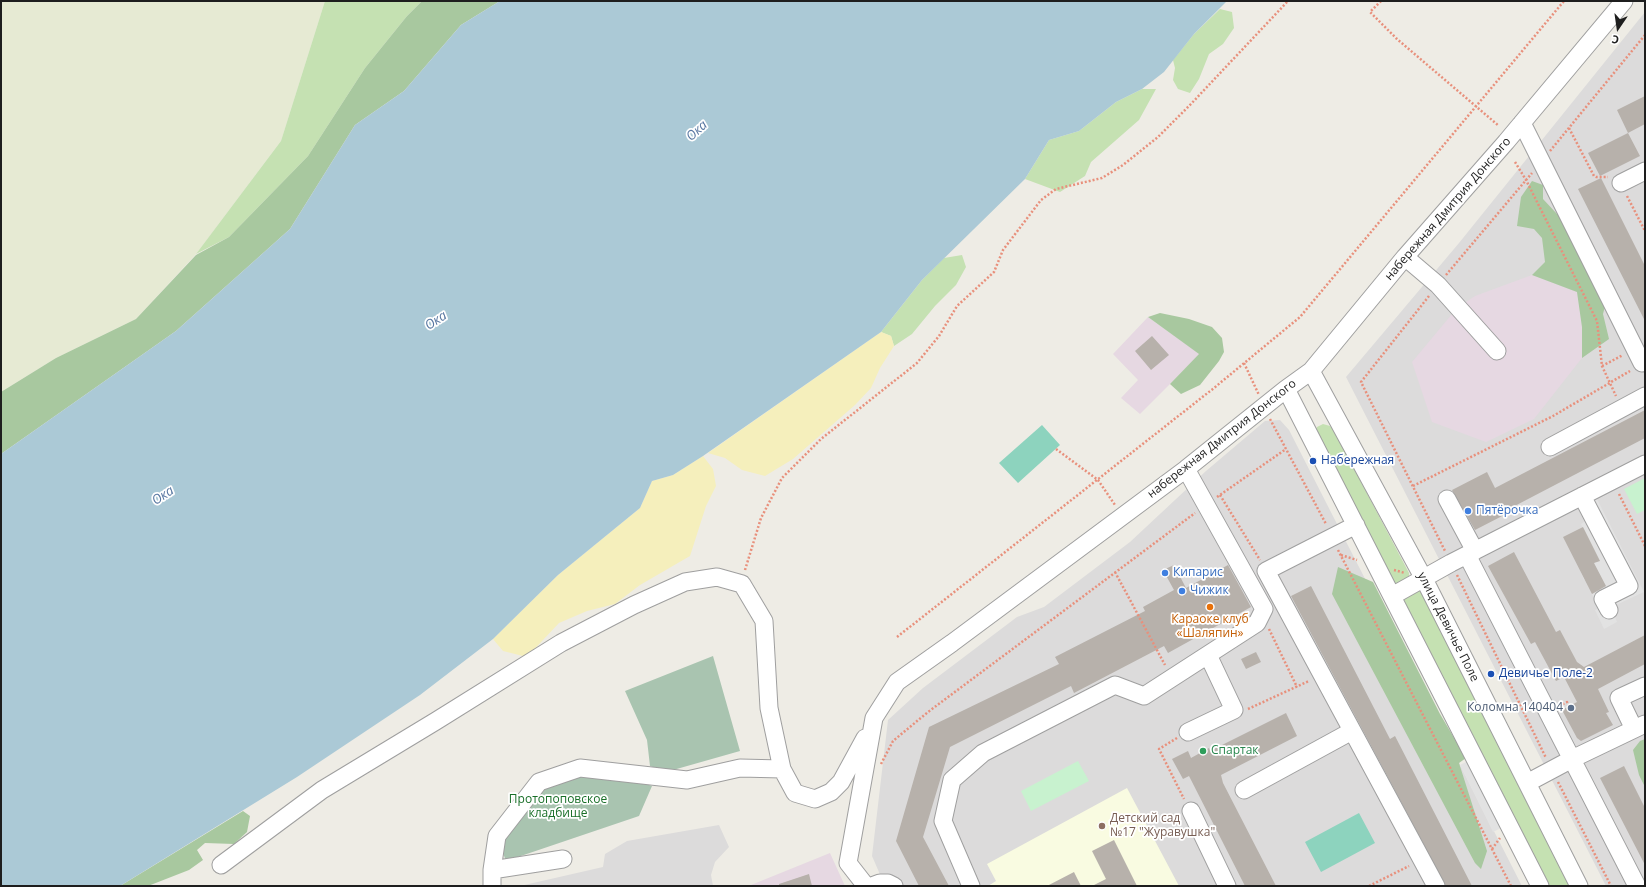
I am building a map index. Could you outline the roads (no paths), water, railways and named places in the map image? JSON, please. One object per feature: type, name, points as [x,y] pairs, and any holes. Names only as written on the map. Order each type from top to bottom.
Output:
[{"type":"street","name":"набережная Дмитрия Донского","points":[[866,886],[848,863],[874,718],[897,682],[952,643],[1186,469],[1264,406],[1311,372],[1405,257],[1522,123],[1624,1]]},
{"type":"street","points":[[1522,123],[1641,358]]},
{"type":"street","points":[[1621,183],[1645,171]]},
{"type":"street","points":[[1405,257],[1438,285],[1497,351]]},
{"type":"street","name":"улица Девичье Поле","points":[[1311,372],[1421,574],[1579,886]]},
{"type":"street","points":[[1286,389],[1540,886]]},
{"type":"street","points":[[1550,447],[1645,396]]},
{"type":"street","points":[[1392,596],[1421,574],[1452,563],[1645,464]]},
{"type":"street","points":[[971,886],[943,820],[952,780],[983,753],[1116,685],[1144,696],[1257,624],[1264,609],[1213,500],[1186,469]]},
{"type":"street","points":[[1582,496],[1629,586],[1603,599],[1609,610]]},
{"type":"street","points":[[1447,498],[1471,553],[1637,886]]},
{"type":"street","points":[[1356,525],[1266,571],[1436,886]]},
{"type":"street","points":[[221,865],[322,790],[436,722],[561,642],[634,605],[685,582],[717,577],[742,584],[764,621],[769,708],[782,769],[795,793],[815,799],[831,792],[841,782],[856,756],[874,718]]},
{"type":"street","points":[[1188,732],[1234,710],[1208,655]]},
{"type":"street","points":[[1527,783],[1552,778],[1572,758],[1640,726],[1619,698],[1645,686]]},
{"type":"street","points":[[1244,790],[1352,731]]},
{"type":"street","points":[[563,859],[492,878],[497,836],[539,782],[580,768],[687,780],[740,768],[782,769]]},
{"type":"street","points":[[1191,811],[1227,886]]},
{"type":"street","points":[[872,886],[880,883],[888,883],[894,886]]},
{"type":"water","name":"Ока","points":[[500,1],[1227,1],[1194,34],[1164,72],[1142,89],[1116,102],[1079,131],[1049,140],[1025,179],[922,280],[881,332],[703,456],[673,475],[652,481],[640,508],[558,575],[493,639],[420,695],[297,777],[120,886],[1,886],[1,454],[176,331],[290,229],[355,125],[404,91],[461,25]]},
{"type":"place","name":"Набережная","points":[[1313,461]]},
{"type":"place","name":"Пятёрочка","points":[[1468,511]]},
{"type":"place","name":"Кипарис","points":[[1165,573]]},
{"type":"place","name":"Чижик","points":[[1182,591]]},
{"type":"place","name":"Караоке клуб «Шаляпин»","points":[[1210,607]]},
{"type":"place","name":"Девичье Поле-2","points":[[1491,674]]},
{"type":"place","name":"Коломна 140404","points":[[1571,708]]},
{"type":"place","name":"Спартак","points":[[1203,751]]},
{"type":"place","name":"Детский сад №17 \"Журавушка\"","points":[[1102,826]]},
{"type":"park label","name":"Протопоповское кладбище","points":[[558,807]]}]
